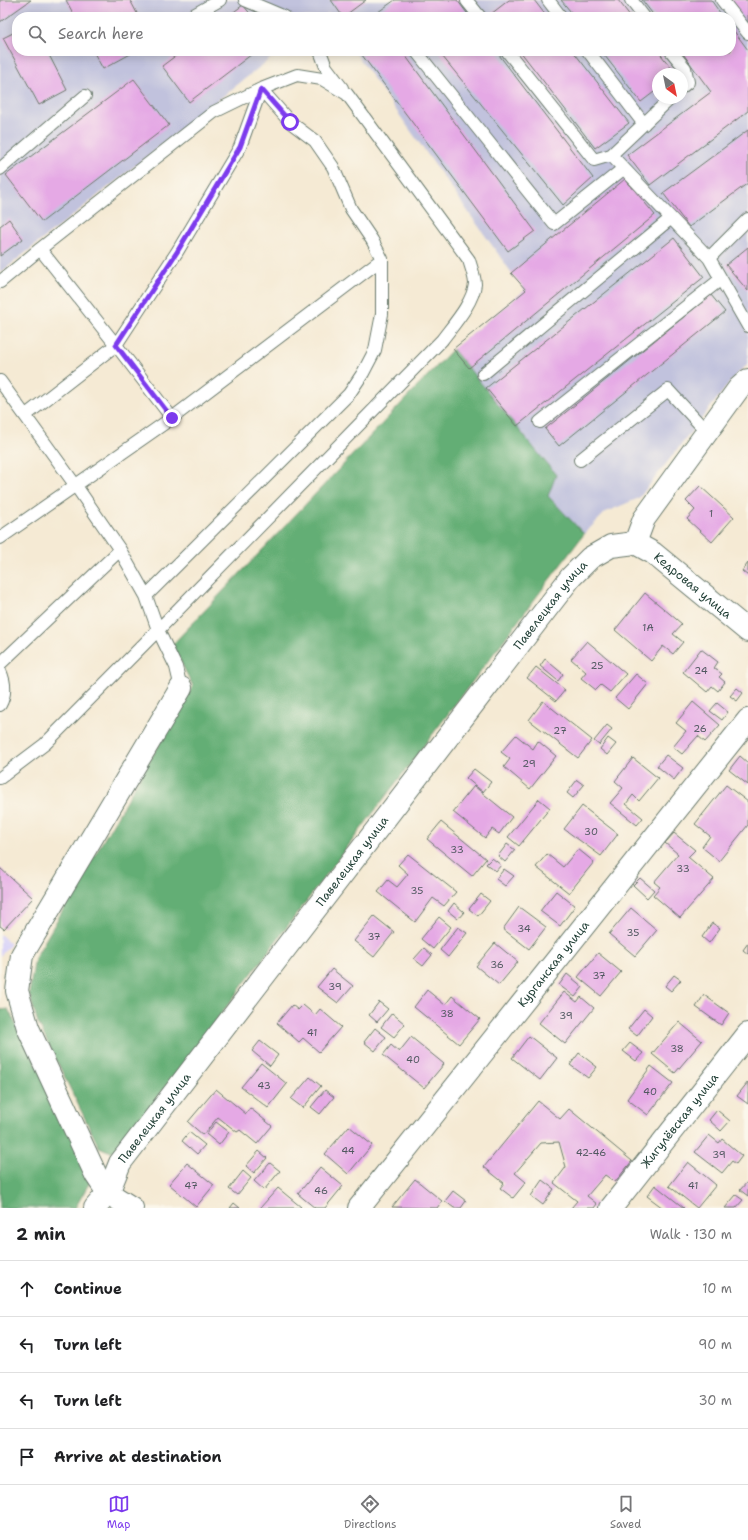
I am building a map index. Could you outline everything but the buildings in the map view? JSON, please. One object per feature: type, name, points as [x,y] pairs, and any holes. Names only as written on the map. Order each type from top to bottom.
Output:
[{"type":"street","points":[[635,543],[644,519],[739,388],[748,380]]},
{"type":"street","name":"Кедровая улица","points":[[635,543],[653,553],[748,631]]},
{"type":"street","name":"Павелецкая улица","points":[[102,1200],[120,1163],[571,576],[590,558],[611,546],[635,543]]},
{"type":"street","points":[[132,1208],[102,1200],[96,1175],[28,1028],[17,990],[22,955],[181,688]]},
{"type":"street","name":"Курганская улица","points":[[360,1208],[748,720]]},
{"type":"street","name":"Жигулёвская улица","points":[[611,1208],[748,1034]]},
{"type":"lane","points":[[198,12],[220,0]]},
{"type":"lane","points":[[245,0],[273,12]]},
{"type":"lane","points":[[548,0],[557,12]]},
{"type":"lane","points":[[631,0],[640,12]]},
{"type":"lane","points":[[722,0],[731,12]]},
{"type":"lane","points":[[467,1],[476,12]]},
{"type":"lane","points":[[736,18],[748,33]]},
{"type":"lane","points":[[0,778],[45,744],[158,630],[442,340],[457,321],[469,301],[475,284],[469,260],[326,67],[322,56]]},
{"type":"lane","points":[[420,56],[554,224],[623,169]]},
{"type":"lane","points":[[511,56],[594,160],[611,156],[665,104]]},
{"type":"lane","points":[[592,56],[644,124]]},
{"type":"lane","points":[[675,56],[684,68]]},
{"type":"lane","points":[[0,282],[214,112],[261,89],[297,75],[322,79],[347,94]]},
{"type":"lane","points":[[26,415],[116,345],[177,252],[240,147],[261,89]]},
{"type":"lane","points":[[146,596],[349,394],[364,373],[375,350],[382,314],[382,259],[372,240],[351,209],[333,166],[315,141],[290,122],[261,89]]},
{"type":"lane","points":[[0,168],[85,96]]},
{"type":"lane","points":[[611,156],[709,258],[748,326]]},
{"type":"lane","points":[[483,374],[670,219]]},
{"type":"lane","points":[[709,258],[748,219]]},
{"type":"lane","points":[[40,249],[172,418]]},
{"type":"lane","points":[[0,538],[172,418],[382,259]]},
{"type":"lane","points":[[540,422],[721,279]]},
{"type":"lane","points":[[0,381],[26,415],[120,550],[146,596],[158,630],[176,667],[181,688]]},
{"type":"lane","points":[[580,460],[668,390],[707,432]]},
{"type":"lane","points":[[0,664],[120,550]]},
{"type":"lane","points":[[0,671],[3,677],[4,689],[0,705]]},
{"type":"shaded area","points":[[0,0],[748,0],[748,364],[735,376],[639,498],[606,512],[584,534],[548,496],[453,349],[525,290],[358,56],[736,56],[736,12],[12,12],[12,56],[274,56],[0,273]]},
{"type":"shaded area","points":[[0,934],[11,944],[0,956]]},
{"type":"green space","points":[[453,349],[556,475],[548,496],[584,534],[122,1145],[111,1152],[99,1147],[38,1023],[29,994],[35,958],[193,686],[172,645]]},
{"type":"green space","points":[[8,1009],[84,1156],[91,1180],[75,1208],[0,1208],[0,1010]]},
{"type":"route","points":[[172,418],[116,345],[177,252],[240,147],[261,89],[290,122]]}]
